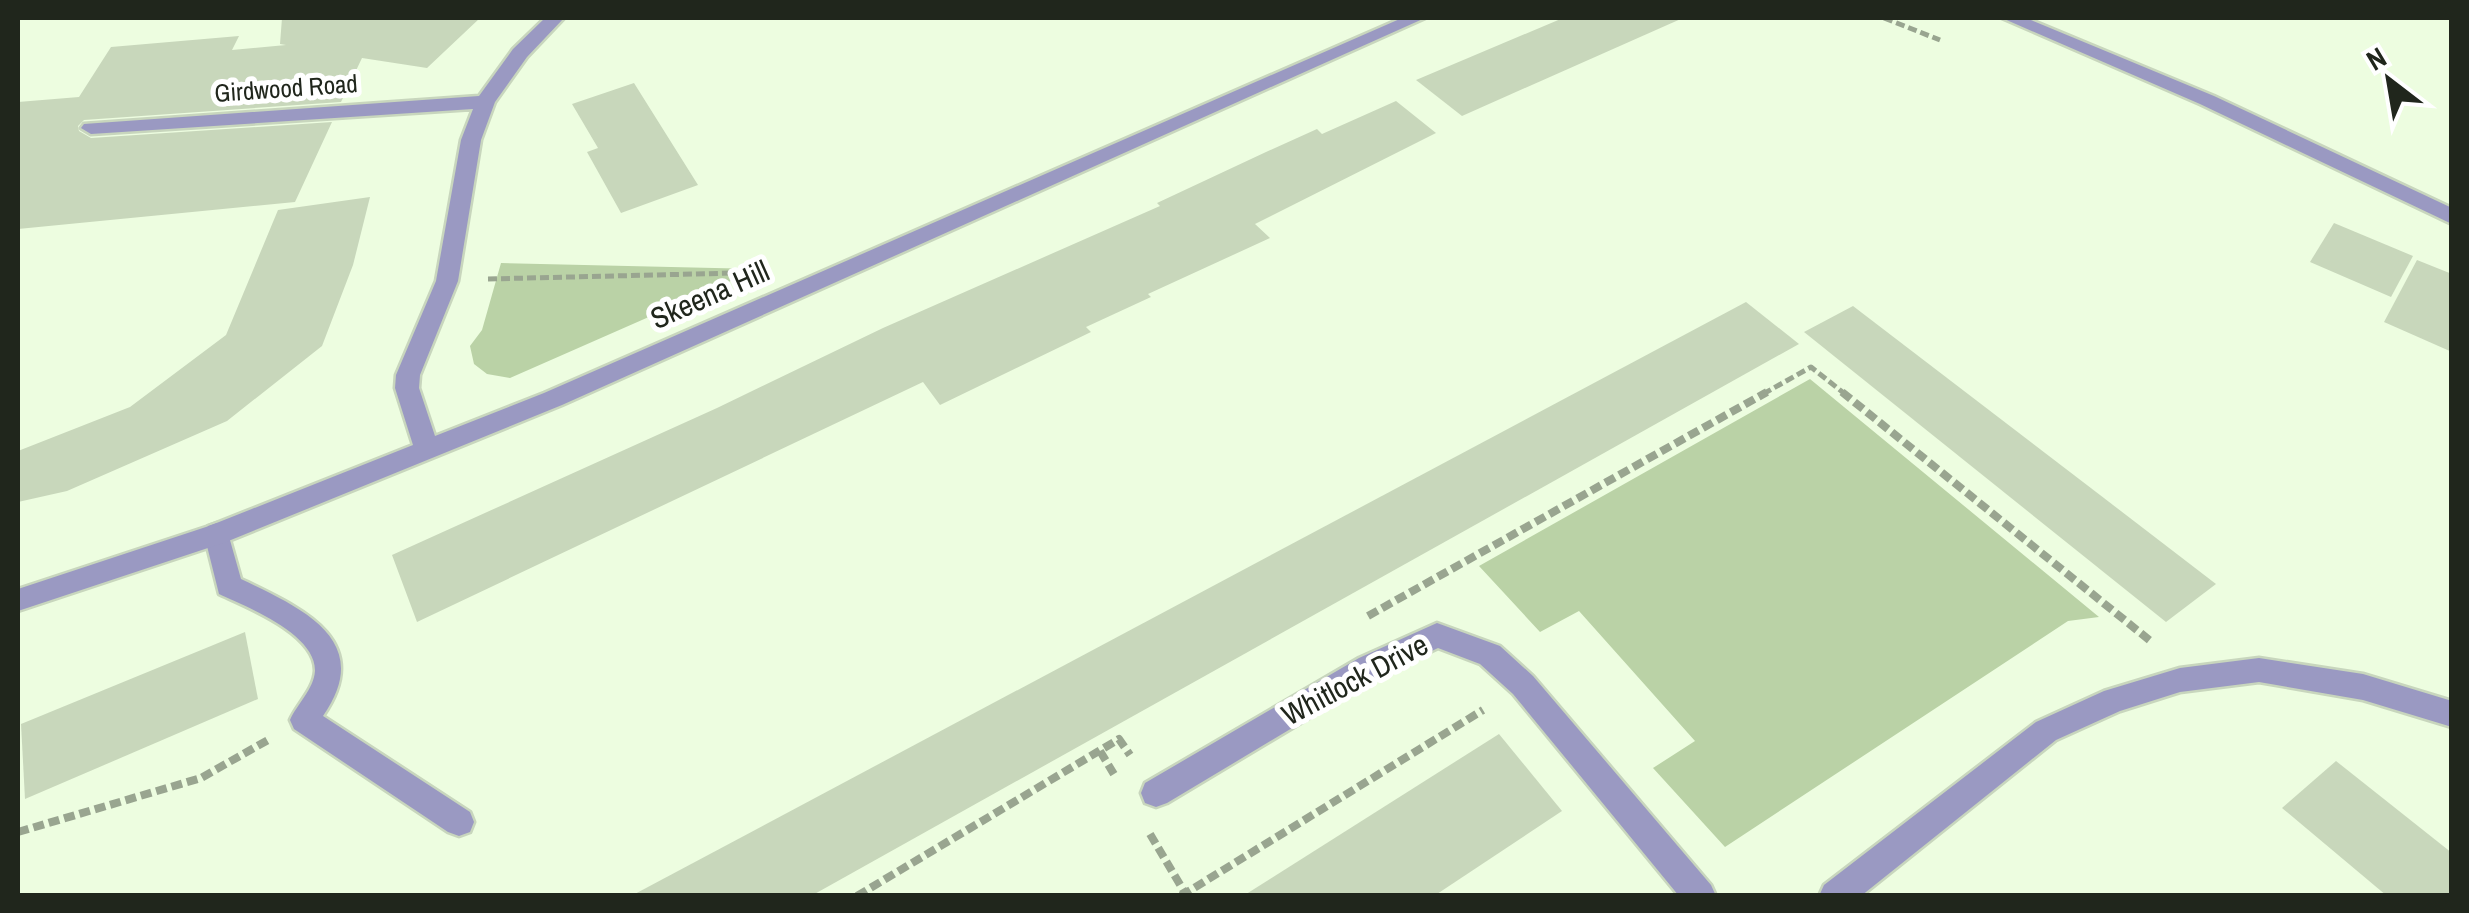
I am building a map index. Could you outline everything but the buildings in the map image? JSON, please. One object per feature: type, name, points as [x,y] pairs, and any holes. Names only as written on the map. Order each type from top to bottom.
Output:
[{"type":"street","points":[[426,448],[406,388],[447,280],[471,140],[485,102],[520,53],[554,18]]},
{"type":"street","name":"Skeena Hill","points":[[18,600],[218,534],[606,376],[1416,18]]},
{"type":"street","points":[[2011,18],[2190,92],[2452,217]]},
{"type":"street","name":"Girdwood Road","points":[[91,128],[485,102]]},
{"type":"street","points":[[218,534],[229,586],[300,621],[317,635],[327,679],[320,702],[304,720],[459,822]]},
{"type":"street","name":"Whitlock Drive","points":[[1156,794],[1369,667],[1438,635],[1490,655],[1523,686],[1700,896]]},
{"type":"street","points":[[1835,896],[2046,730],[2114,700],[2180,680],[2259,670],[2363,687],[2452,714]]},
{"type":"path","points":[[1884,18],[1940,40]]},
{"type":"path","points":[[447,280],[747,273]]},
{"type":"path","points":[[1369,667],[1346,629],[1812,367],[2154,644],[2180,680]]},
{"type":"path","points":[[1181,896],[1523,686]]},
{"type":"path","points":[[18,832],[201,778],[304,720]]},
{"type":"path","points":[[857,896],[1119,739],[1156,794]]},
{"type":"green space","points":[[501,263],[758,269],[510,378],[487,374],[474,364],[470,346],[482,330]]},
{"type":"green space","points":[[1810,379],[2099,617],[2068,621],[1725,847],[1653,768],[1695,741],[1579,611],[1540,632],[1479,566]]}]
